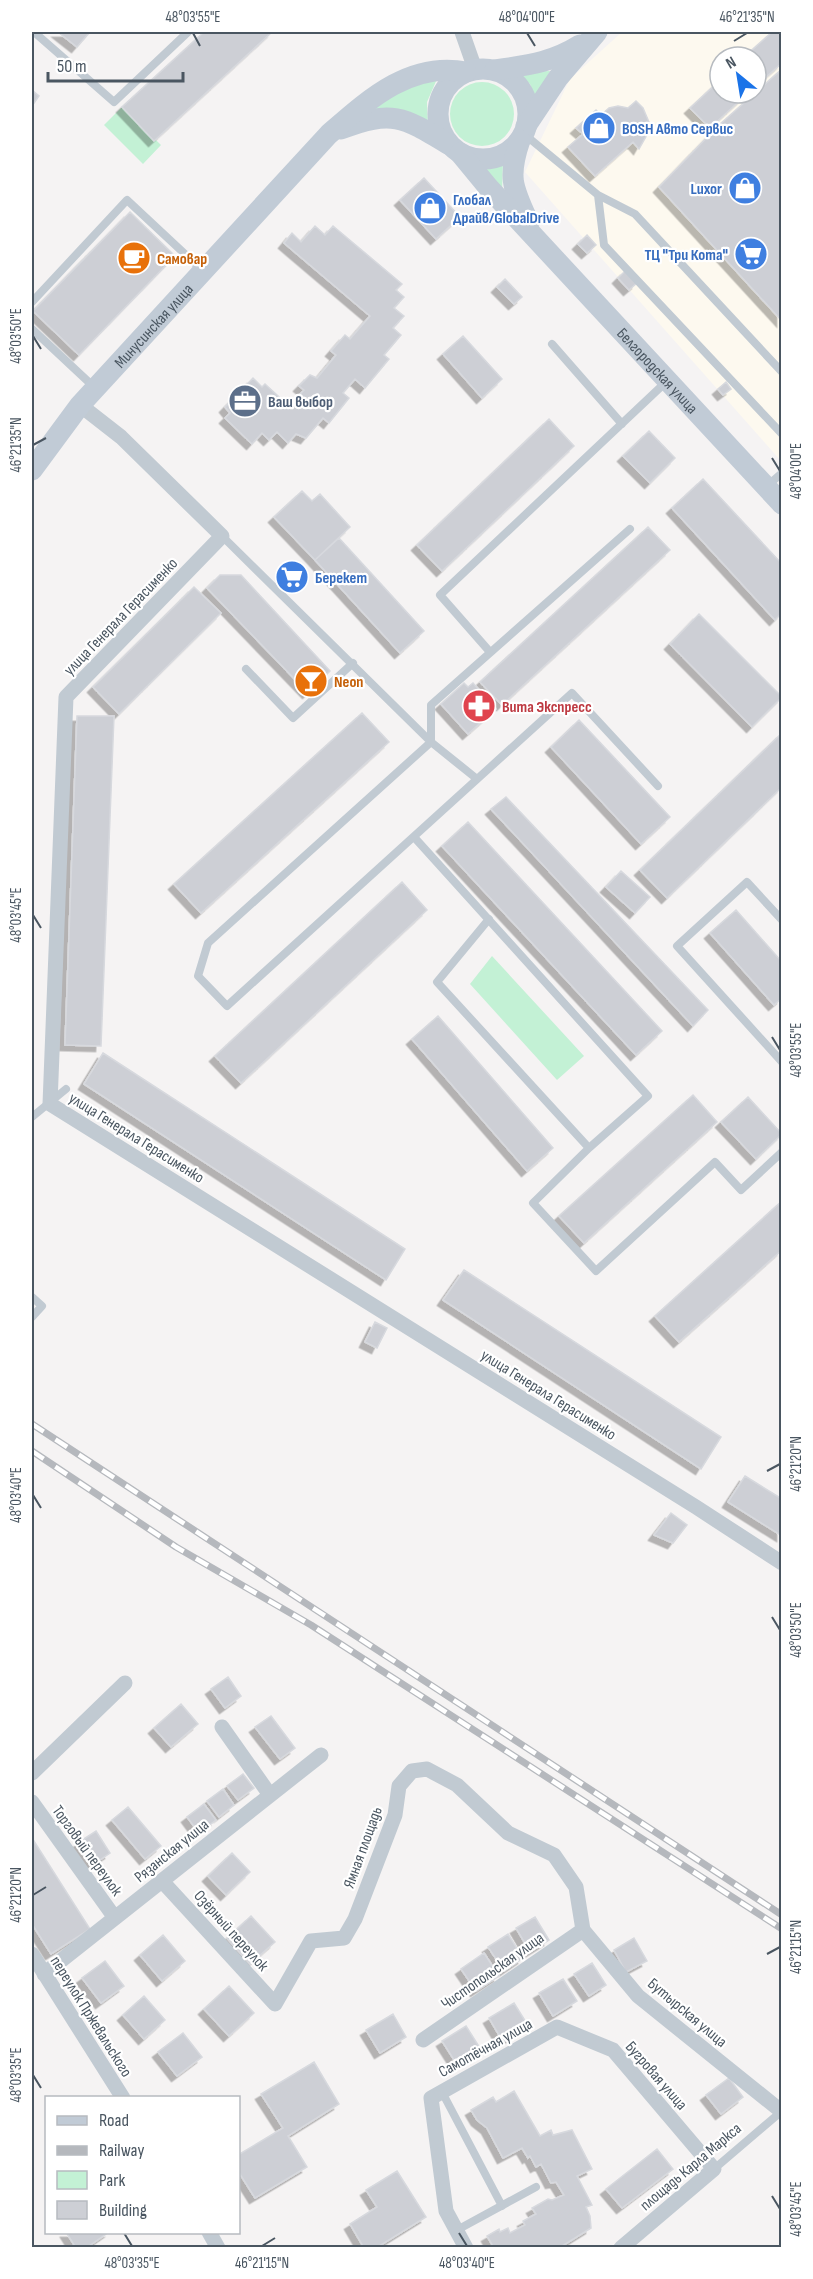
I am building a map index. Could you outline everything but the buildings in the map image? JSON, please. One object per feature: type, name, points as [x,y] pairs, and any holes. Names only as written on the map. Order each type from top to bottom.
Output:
[{"type":"main road","name":"Минусинская улица","points":[[32,470],[95,388],[329,134],[365,102],[393,84],[431,72],[538,64],[553,59],[594,35]]},
{"type":"main road","points":[[523,133],[527,106],[520,87],[504,74],[478,70],[448,85],[438,105],[440,127],[455,149],[478,159],[507,152],[523,133],[558,78],[594,35]]},
{"type":"main road","name":"Минусинская улица","points":[[329,134],[365,120],[393,117],[417,125],[455,149]]},
{"type":"main road","name":"Белгородская улица","points":[[523,133],[512,161],[512,184],[536,237]]},
{"type":"main road","name":"Белгородская улица","points":[[455,149],[668,381],[774,480],[782,504]]},
{"type":"street","points":[[462,32],[478,70]]},
{"type":"street","points":[[80,405],[121,437],[222,536]]},
{"type":"street","name":"улица Генерала Герасименко","points":[[222,536],[66,697],[50,1104],[782,1563]]},
{"type":"street","points":[[32,1773],[125,1683]]},
{"type":"street","points":[[222,1727],[270,1795]]},
{"type":"street","name":"Рязанская улица","points":[[44,1974],[321,1755]]},
{"type":"street","name":"Ямная площадь","points":[[275,2004],[311,1941],[344,1938],[355,1919],[395,1815],[399,1786],[412,1771],[427,1769],[457,1785],[508,1833],[554,1855],[576,1887],[583,1929]]},
{"type":"street","name":"Торговый переулок","points":[[32,1802],[115,1918]]},
{"type":"street","name":"Озёрный переулок","points":[[162,1881],[275,2004]]},
{"type":"street","name":"Чистопольская улица","points":[[423,2040],[583,1929]]},
{"type":"street","name":"Бутырская улица","points":[[583,1929],[638,1996],[781,2111]]},
{"type":"street","name":"переулок Пржевальского","points":[[32,1954],[122,2096]]},
{"type":"street","name":"Самотёчная улица","points":[[437,2095],[557,2027]]},
{"type":"street","name":"Бугровая улица","points":[[557,2027],[614,2050],[714,2169]]},
{"type":"street","points":[[437,2095],[446,2211],[466,2247]]},
{"type":"street","name":"площадь Карла Маркса","points":[[621,2247],[714,2169]]},
{"type":"street","points":[[210,2234],[218,2247]]},
{"type":"lane","points":[[34,32],[114,102],[188,32]]},
{"type":"lane","points":[[523,133],[598,195],[635,214],[782,372]]},
{"type":"lane","points":[[598,195],[604,244],[782,434]]},
{"type":"lane","points":[[32,302],[127,200],[202,270]]},
{"type":"lane","points":[[32,329],[95,388]]},
{"type":"lane","points":[[552,344],[622,424]]},
{"type":"lane","points":[[490,652],[440,595],[668,381]]},
{"type":"lane","points":[[630,529],[431,705],[431,742],[208,943],[198,976],[227,1006],[572,693],[658,786]]},
{"type":"lane","points":[[222,536],[431,742],[477,779]]},
{"type":"lane","points":[[246,669],[293,718],[353,663]]},
{"type":"lane","points":[[414,837],[648,1095],[533,1203],[596,1271],[715,1161],[741,1190],[782,1152]]},
{"type":"lane","points":[[782,920],[747,882],[677,946],[782,1062]]},
{"type":"lane","points":[[489,919],[437,982],[589,1148]]},
{"type":"lane","points":[[32,1117],[66,1089]]},
{"type":"lane","points":[[32,1297],[42,1306],[32,1317]]},
{"type":"lane","points":[[437,2095],[502,2206]]},
{"type":"lane","name":"площадь Карла Маркса","points":[[714,2169],[781,2111]]},
{"type":"lane","points":[[457,2230],[536,2187]]},
{"type":"shaded area","points":[[622,32],[781,32],[781,461],[525,172],[570,79]]},
{"type":"green space","points":[[550,71],[536,101],[530,84],[515,72]]},
{"type":"green space","points":[[437,79],[427,102],[428,125],[360,112],[377,98]]},
{"type":"green space","points":[[476,82],[488,82],[505,91],[512,102],[514,114],[512,126],[505,137],[488,146],[476,146],[464,141],[455,132],[450,120],[450,108],[455,96],[464,87]]},
{"type":"green space","points":[[122,107],[161,145],[143,164],[104,125]]},
{"type":"green space","points":[[503,160],[502,195],[471,163],[489,165]]},
{"type":"green space","points":[[492,956],[584,1056],[557,1080],[470,984]]},
{"type":"railway","points":[[32,1424],[782,1915]]},
{"type":"railway","points":[[32,1451],[176,1547],[311,1625],[782,1929]]},
{"type":"place","name":"BOSH Авто Сервис","points":[[599,128]]},
{"type":"place","name":"Luxor","points":[[745,188]]},
{"type":"place","name":"Глобал Драйв/GlobalDrive","points":[[430,208]]},
{"type":"place","name":"ТЦ \"Три Кота\"","points":[[751,254]]},
{"type":"place","name":"Самовар","points":[[134,258]]},
{"type":"place","name":"Ваш выбор","points":[[245,401]]},
{"type":"place","name":"Берекет","points":[[292,577]]},
{"type":"place","name":"Neon","points":[[311,681]]},
{"type":"place","name":"Вита Экспресс","points":[[479,706]]}]
